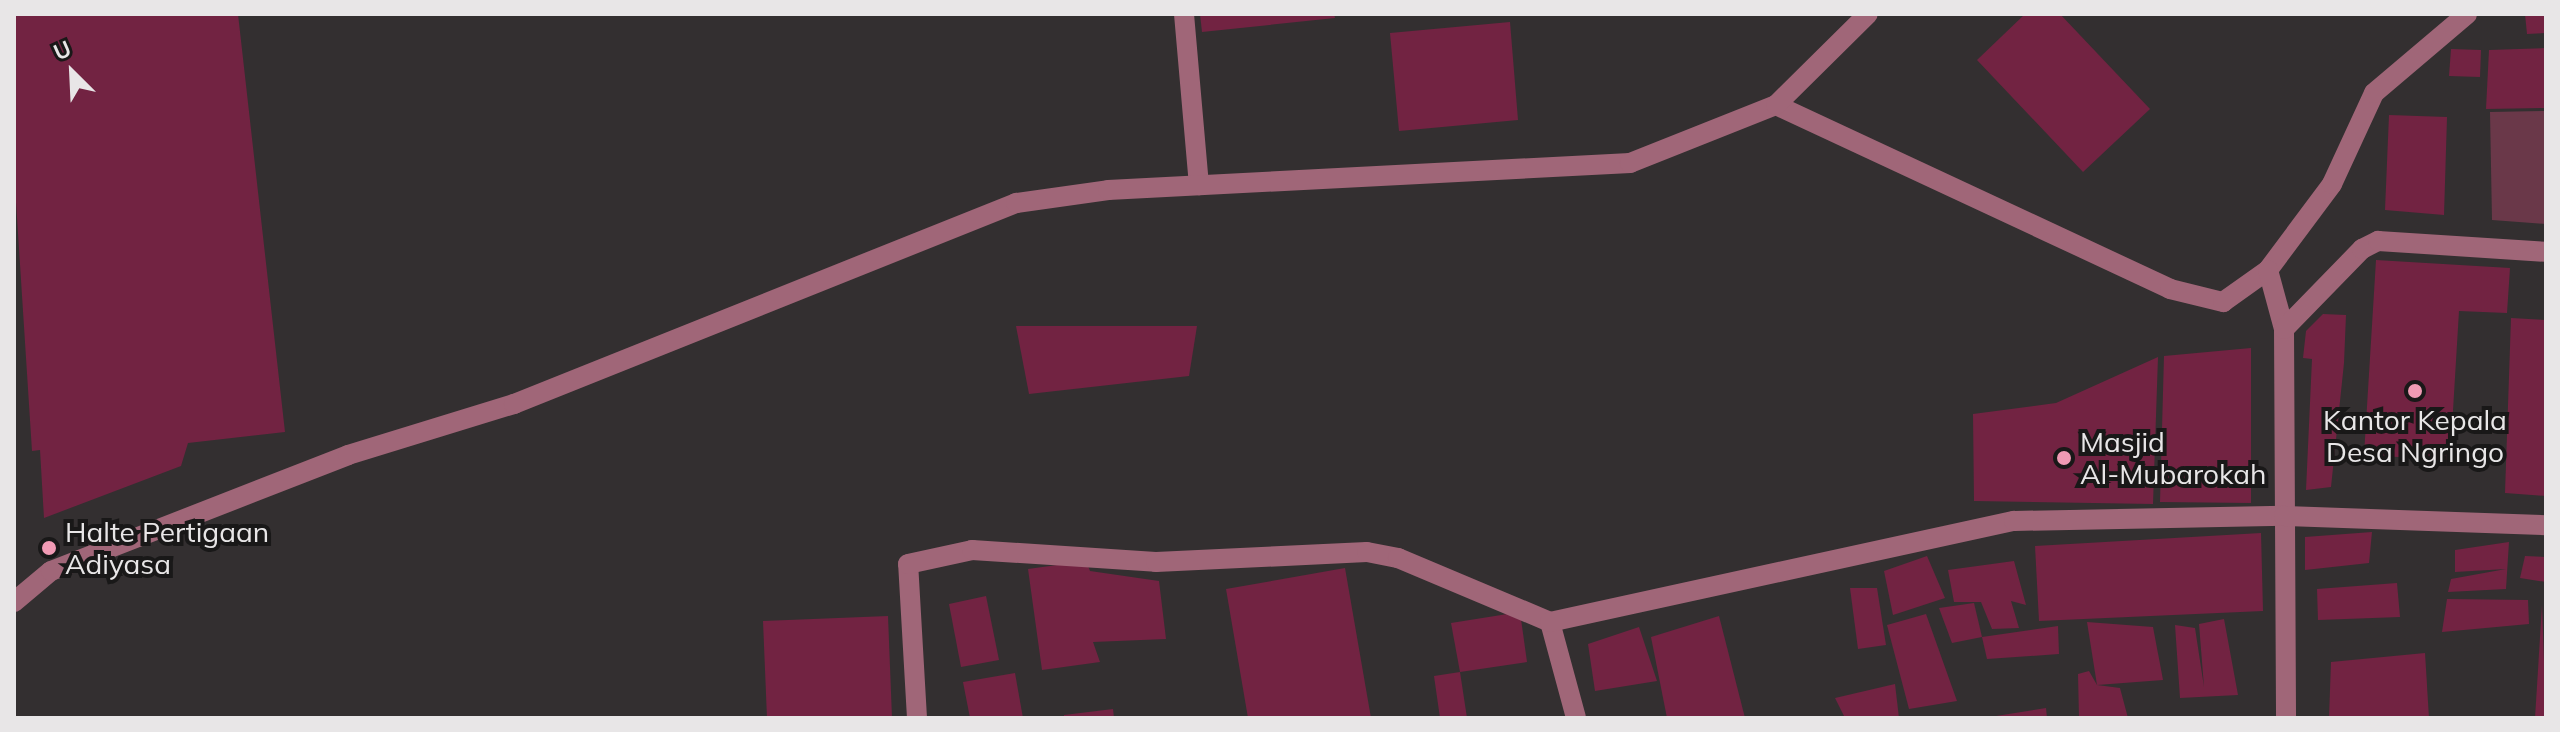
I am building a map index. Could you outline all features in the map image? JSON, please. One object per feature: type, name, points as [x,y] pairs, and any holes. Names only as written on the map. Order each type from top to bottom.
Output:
[{"type":"street","points":[[1184,14],[1199,185]]},
{"type":"street","points":[[14,602],[51,571],[348,455],[514,404],[1003,207],[1199,185],[1630,163],[1776,105],[1868,14]]},
{"type":"street","points":[[1776,105],[2200,300],[2223,302],[2268,270],[2332,184],[2374,93],[2467,14]]},
{"type":"street","points":[[2284,329],[2378,241],[2546,252]]},
{"type":"street","points":[[2268,270],[2284,329],[2286,718]]},
{"type":"street","points":[[917,718],[908,564],[972,550],[1156,562],[1367,552],[1398,558],[1550,622],[1953,529],[2099,517],[2284,516],[2546,525]]},
{"type":"street","points":[[1550,622],[1576,718]]},
{"type":"shaded area","points":[[2546,111],[2546,224],[2492,220],[2490,112]]},
{"type":"building","points":[[14,14],[238,14],[285,432],[188,443],[181,466],[44,518],[40,450],[32,451],[14,171]]},
{"type":"building","points":[[1200,14],[1334,14],[1335,18],[1202,32]]},
{"type":"building","points":[[2025,14],[2060,14],[2150,109],[2083,172],[1977,60]]},
{"type":"building","points":[[2525,14],[2546,14],[2546,33],[2527,34]]},
{"type":"building","points":[[1510,22],[1518,120],[1399,131],[1390,33]]},
{"type":"building","points":[[2546,48],[2546,108],[2486,109],[2489,50]]},
{"type":"building","points":[[2451,49],[2481,50],[2480,77],[2449,76]]},
{"type":"building","points":[[2389,115],[2447,117],[2444,215],[2385,210]]},
{"type":"building","points":[[2376,260],[2510,268],[2507,313],[2459,311],[2450,460],[2364,455]]},
{"type":"building","points":[[2323,314],[2346,315],[2344,363],[2331,487],[2306,490],[2312,359],[2303,358],[2306,331]]},
{"type":"building","points":[[2511,318],[2546,320],[2546,496],[2505,493]]},
{"type":"building","points":[[1016,326],[1197,326],[1189,376],[1029,394]]},
{"type":"building","points":[[2251,348],[2251,503],[2160,502],[2164,356]]},
{"type":"building","name":"Masjid Al-Mubarokah","points":[[2158,357],[2153,504],[1974,501],[1973,414],[2056,403]]},
{"type":"building","points":[[2372,532],[2369,563],[2305,570],[2305,537]]},
{"type":"building","points":[[2261,533],[2263,611],[2039,621],[2035,546]]},
{"type":"building","points":[[2509,542],[2506,589],[2448,592],[2451,579],[2506,569],[2455,572],[2455,550]]},
{"type":"building","points":[[1927,556],[1945,598],[1893,615],[1884,571]]},
{"type":"building","points":[[2525,556],[2546,557],[2546,582],[2520,578]]},
{"type":"building","points":[[1086,561],[1090,571],[1159,581],[1166,639],[1093,642],[1100,662],[1042,670],[1028,569]]},
{"type":"building","points":[[2014,561],[2026,605],[2011,601],[2019,628],[1992,629],[1981,602],[1954,602],[1948,570]]},
{"type":"building","points":[[1345,568],[1371,718],[1248,718],[1226,589]]},
{"type":"building","points":[[2397,583],[2400,617],[2318,620],[2317,589]]},
{"type":"building","points":[[1850,588],[1877,588],[1886,645],[1858,649]]},
{"type":"building","points":[[986,596],[999,660],[961,667],[949,604]]},
{"type":"building","points":[[2447,599],[2528,600],[2529,624],[2442,632]]},
{"type":"building","points":[[1974,603],[1982,637],[1952,643],[1939,608]]},
{"type":"building","points":[[2542,605],[2546,718],[2535,718]]},
{"type":"building","points":[[1520,612],[1527,662],[1460,672],[1451,623]]},
{"type":"building","points":[[1926,614],[1957,701],[1909,709],[1887,625]]},
{"type":"building","points":[[888,616],[892,718],[767,718],[763,621]]},
{"type":"building","points":[[1719,616],[1745,718],[1667,718],[1651,637]]},
{"type":"building","points":[[2224,619],[2238,695],[2180,698],[2175,625],[2195,628],[2204,687],[2199,624]]},
{"type":"building","points":[[2087,622],[2153,627],[2163,680],[2097,685]]},
{"type":"building","points":[[2058,626],[2059,654],[1987,659],[1982,637]]},
{"type":"building","points":[[1639,627],[1657,681],[1595,691],[1588,644]]},
{"type":"building","points":[[2425,653],[2429,718],[2329,718],[2331,662]]},
{"type":"building","points":[[2089,671],[2097,685],[2120,688],[2128,718],[2079,718],[2078,674]]},
{"type":"building","points":[[1460,672],[1467,718],[1440,718],[1434,676]]},
{"type":"building","points":[[1015,673],[1023,718],[970,718],[963,682]]},
{"type":"building","points":[[1895,684],[1899,718],[1845,718],[1835,698]]},
{"type":"building","points":[[2046,708],[2047,718],[1996,718],[1996,716]]},
{"type":"building","points":[[1113,709],[1114,718],[1064,718],[1064,715]]},
{"type":"place","name":"Kantor Kepala Desa Ngringo","points":[[2415,391]]},
{"type":"place","name":"Masjid Al-Mubarokah","points":[[2064,458]]},
{"type":"place","name":"Halte Pertigaan Adiyasa","points":[[49,548]]}]
